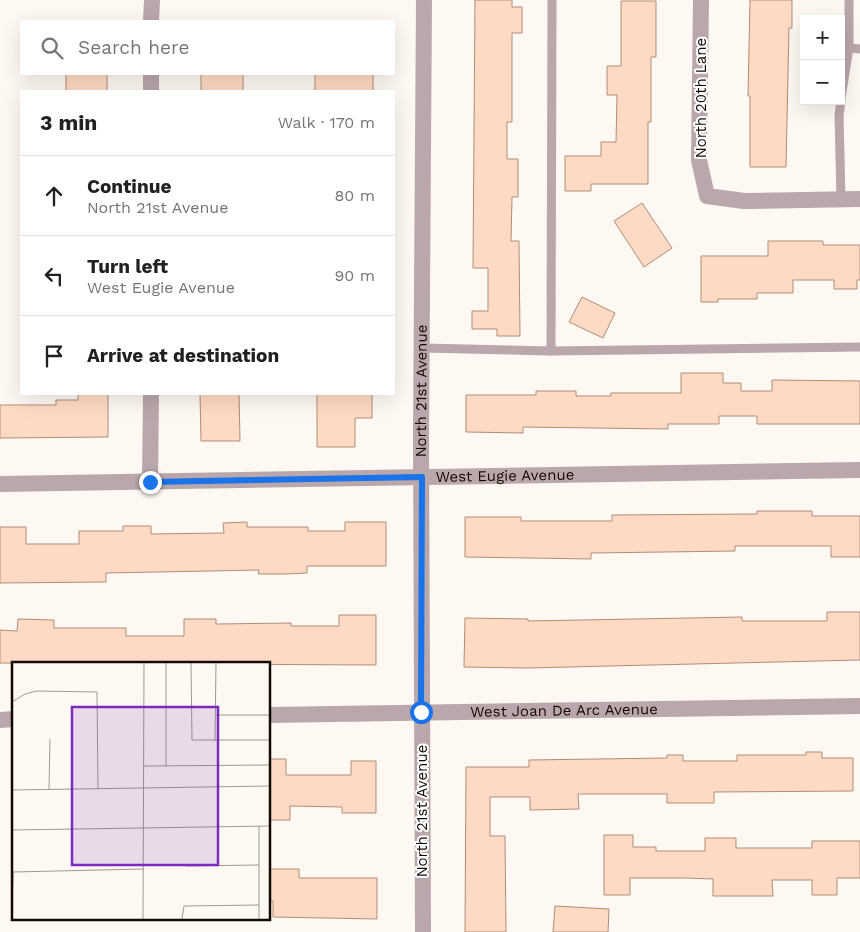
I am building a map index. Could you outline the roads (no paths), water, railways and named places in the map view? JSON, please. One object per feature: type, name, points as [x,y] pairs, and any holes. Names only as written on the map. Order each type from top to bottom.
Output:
[{"type":"street","points":[[152,0],[152,20]]},
{"type":"street","name":"North 21st Avenue","points":[[423,932],[421,712],[424,0]]},
{"type":"street","name":"North 20th Lane","points":[[701,0],[700,160],[707,196],[744,201],[841,200]]},
{"type":"street","points":[[151,75],[151,90]]},
{"type":"street","points":[[841,200],[860,199]]},
{"type":"street","points":[[150,482],[151,395]]},
{"type":"street","name":"West Eugie Avenue","points":[[0,484],[860,470]]},
{"type":"street","name":"West Joan De Arc Avenue","points":[[270,715],[860,706]]},
{"type":"lane","points":[[551,350],[552,0]]},
{"type":"lane","points":[[845,74],[849,48],[849,0]]},
{"type":"lane","points":[[849,48],[860,49]]},
{"type":"lane","points":[[840,105],[841,200]]},
{"type":"lane","points":[[422,348],[551,350],[860,347]]}]
